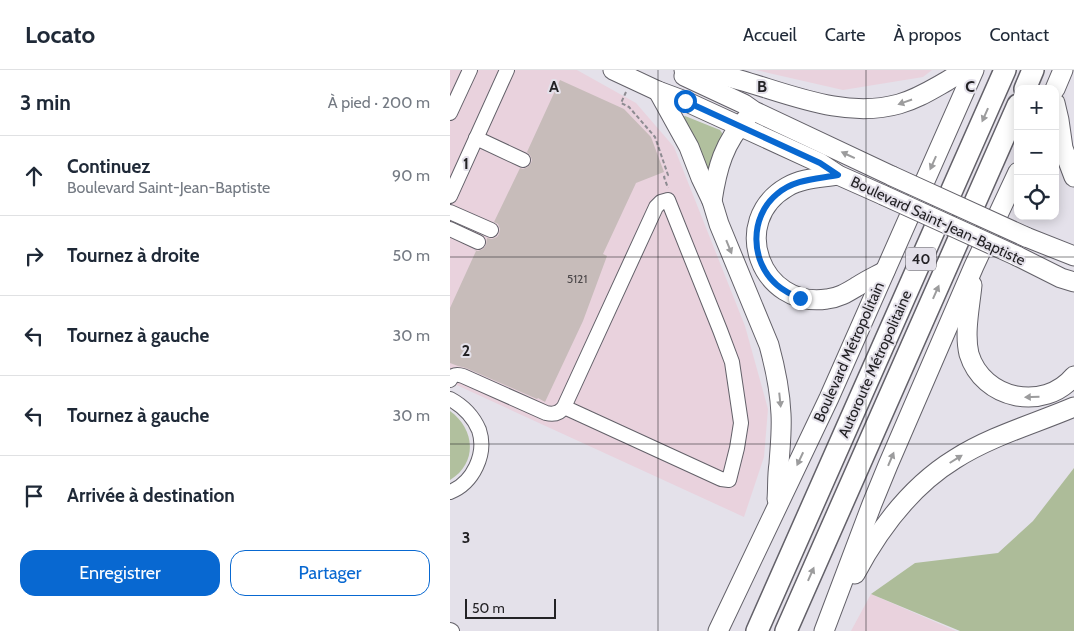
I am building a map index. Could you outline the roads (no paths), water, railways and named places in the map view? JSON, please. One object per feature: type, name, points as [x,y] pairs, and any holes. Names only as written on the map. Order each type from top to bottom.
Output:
[{"type":"highway","name":"Autoroute Métropolitaine","points":[[757,631],[1005,70]]},
{"type":"highway","points":[[1027,85],[1033,70]]},
{"type":"highway","name":"Autoroute Métropolitaine","points":[[786,631],[1014,113]]},
{"type":"main road","name":"Boulevard Saint-Jean-Baptiste","points":[[613,70],[820,163],[838,175],[1068,280]]},
{"type":"main road","name":"Boulevard Saint-Jean-Baptiste","points":[[672,70],[892,176],[1026,237],[1074,256]]},
{"type":"main road","points":[[684,70],[726,76],[804,99],[865,110],[901,104],[926,94],[948,80],[973,70]]},
{"type":"main road","name":"Boulevard Métropolitain","points":[[718,631],[829,398],[973,70]]},
{"type":"main road","points":[[1057,85],[1063,70]]},
{"type":"main road","points":[[658,90],[685,139],[712,201],[768,345],[776,372],[781,414],[777,507]]},
{"type":"main road","points":[[712,201],[715,178],[732,135],[754,111]]},
{"type":"main road","points":[[1059,120],[1063,148],[1074,177]]},
{"type":"main road","points":[[838,175],[796,183],[777,194],[767,205],[759,219],[756,236],[757,251],[762,266],[772,280],[784,291],[800,298],[816,300],[840,296],[885,271]]},
{"type":"main road","points":[[825,631],[872,504],[974,266],[1017,175]]},
{"type":"main road","points":[[974,266],[967,332],[972,362],[982,376],[1002,392],[1019,397],[1051,394],[1074,376]]},
{"type":"main road","points":[[1068,280],[1074,298]]},
{"type":"main road","points":[[825,631],[872,544],[897,511],[926,481],[947,464],[967,452],[1074,407]]},
{"type":"street","points":[[450,113],[470,70]]},
{"type":"street","points":[[450,196],[507,70]]},
{"type":"street","points":[[476,138],[523,160]]},
{"type":"street","points":[[450,380],[455,375],[463,376],[548,413],[556,413],[561,410],[656,207],[661,202],[668,200],[732,362],[741,423],[729,480],[721,479],[564,407]]},
{"type":"street","points":[[450,212],[491,230]]},
{"type":"street","points":[[450,229],[478,242]]},
{"type":"street","points":[[450,399],[460,404],[472,417],[479,431],[481,447],[474,472],[462,486],[450,492]]}]
